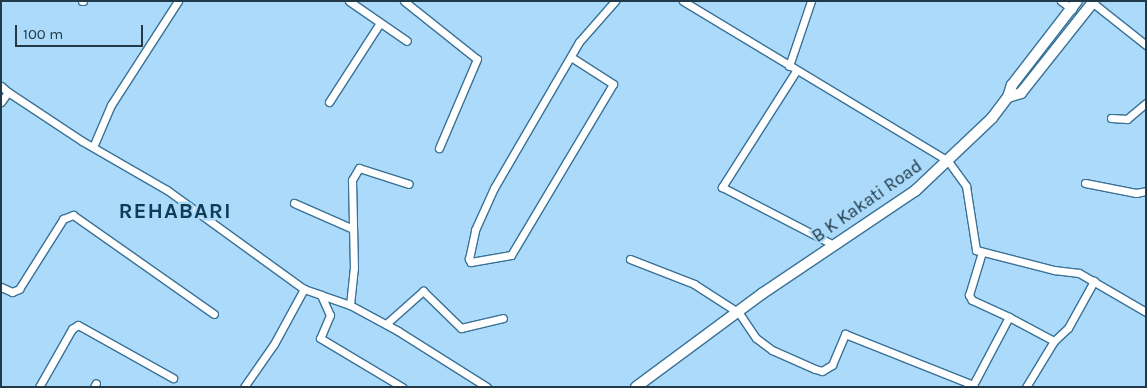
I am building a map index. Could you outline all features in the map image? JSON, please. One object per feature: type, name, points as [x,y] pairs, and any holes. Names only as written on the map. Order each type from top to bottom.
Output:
[{"type":"main road","points":[[1008,98],[1022,92],[1093,2]]},
{"type":"main road","name":"B K Kakati Road","points":[[636,387],[695,341],[915,191],[948,161],[1008,98],[1012,85],[1075,5]]},
{"type":"street","points":[[93,147],[111,105],[178,1]]},
{"type":"street","points":[[349,1],[407,41]]},
{"type":"street","points":[[404,1],[477,60],[439,148]]},
{"type":"street","points":[[570,57],[613,84],[511,255],[471,262],[469,259],[472,240],[484,209],[570,57],[615,1]]},
{"type":"street","points":[[683,1],[796,71],[948,161],[966,186],[976,250],[1080,273],[1146,312]]},
{"type":"street","points":[[789,66],[812,1]]},
{"type":"street","points":[[1061,1],[1075,5]]},
{"type":"street","points":[[1093,2],[1146,45]]},
{"type":"street","points":[[329,102],[380,23]]},
{"type":"street","points":[[796,71],[722,187],[834,245]]},
{"type":"street","points":[[1,86],[93,147],[167,190],[304,289],[350,305],[386,324],[487,387]]},
{"type":"street","points":[[1,102],[8,92]]},
{"type":"street","points":[[1111,118],[1126,119],[1146,104]]},
{"type":"street","points":[[350,305],[354,268],[352,180],[360,168],[410,184]]},
{"type":"street","points":[[1084,183],[1136,193],[1146,191]]},
{"type":"street","points":[[294,203],[353,229]]},
{"type":"street","points":[[1,286],[12,292],[19,289],[63,219],[73,215],[214,314]]},
{"type":"street","points":[[982,252],[969,295],[972,300],[1054,341]]},
{"type":"street","points":[[630,259],[694,284],[739,312],[756,338],[772,350],[822,371],[832,365],[845,334],[973,386],[1009,317]]},
{"type":"street","points":[[1026,387],[1054,341],[1068,328],[1094,281]]},
{"type":"street","points":[[244,387],[274,344],[304,289]]},
{"type":"street","points":[[386,324],[423,290],[461,328],[503,318]]},
{"type":"street","points":[[321,295],[330,315],[320,338],[402,387]]},
{"type":"street","points":[[39,387],[72,329],[78,325],[173,378]]},
{"type":"district","name":"REHABARI","points":[[175,212]]}]
